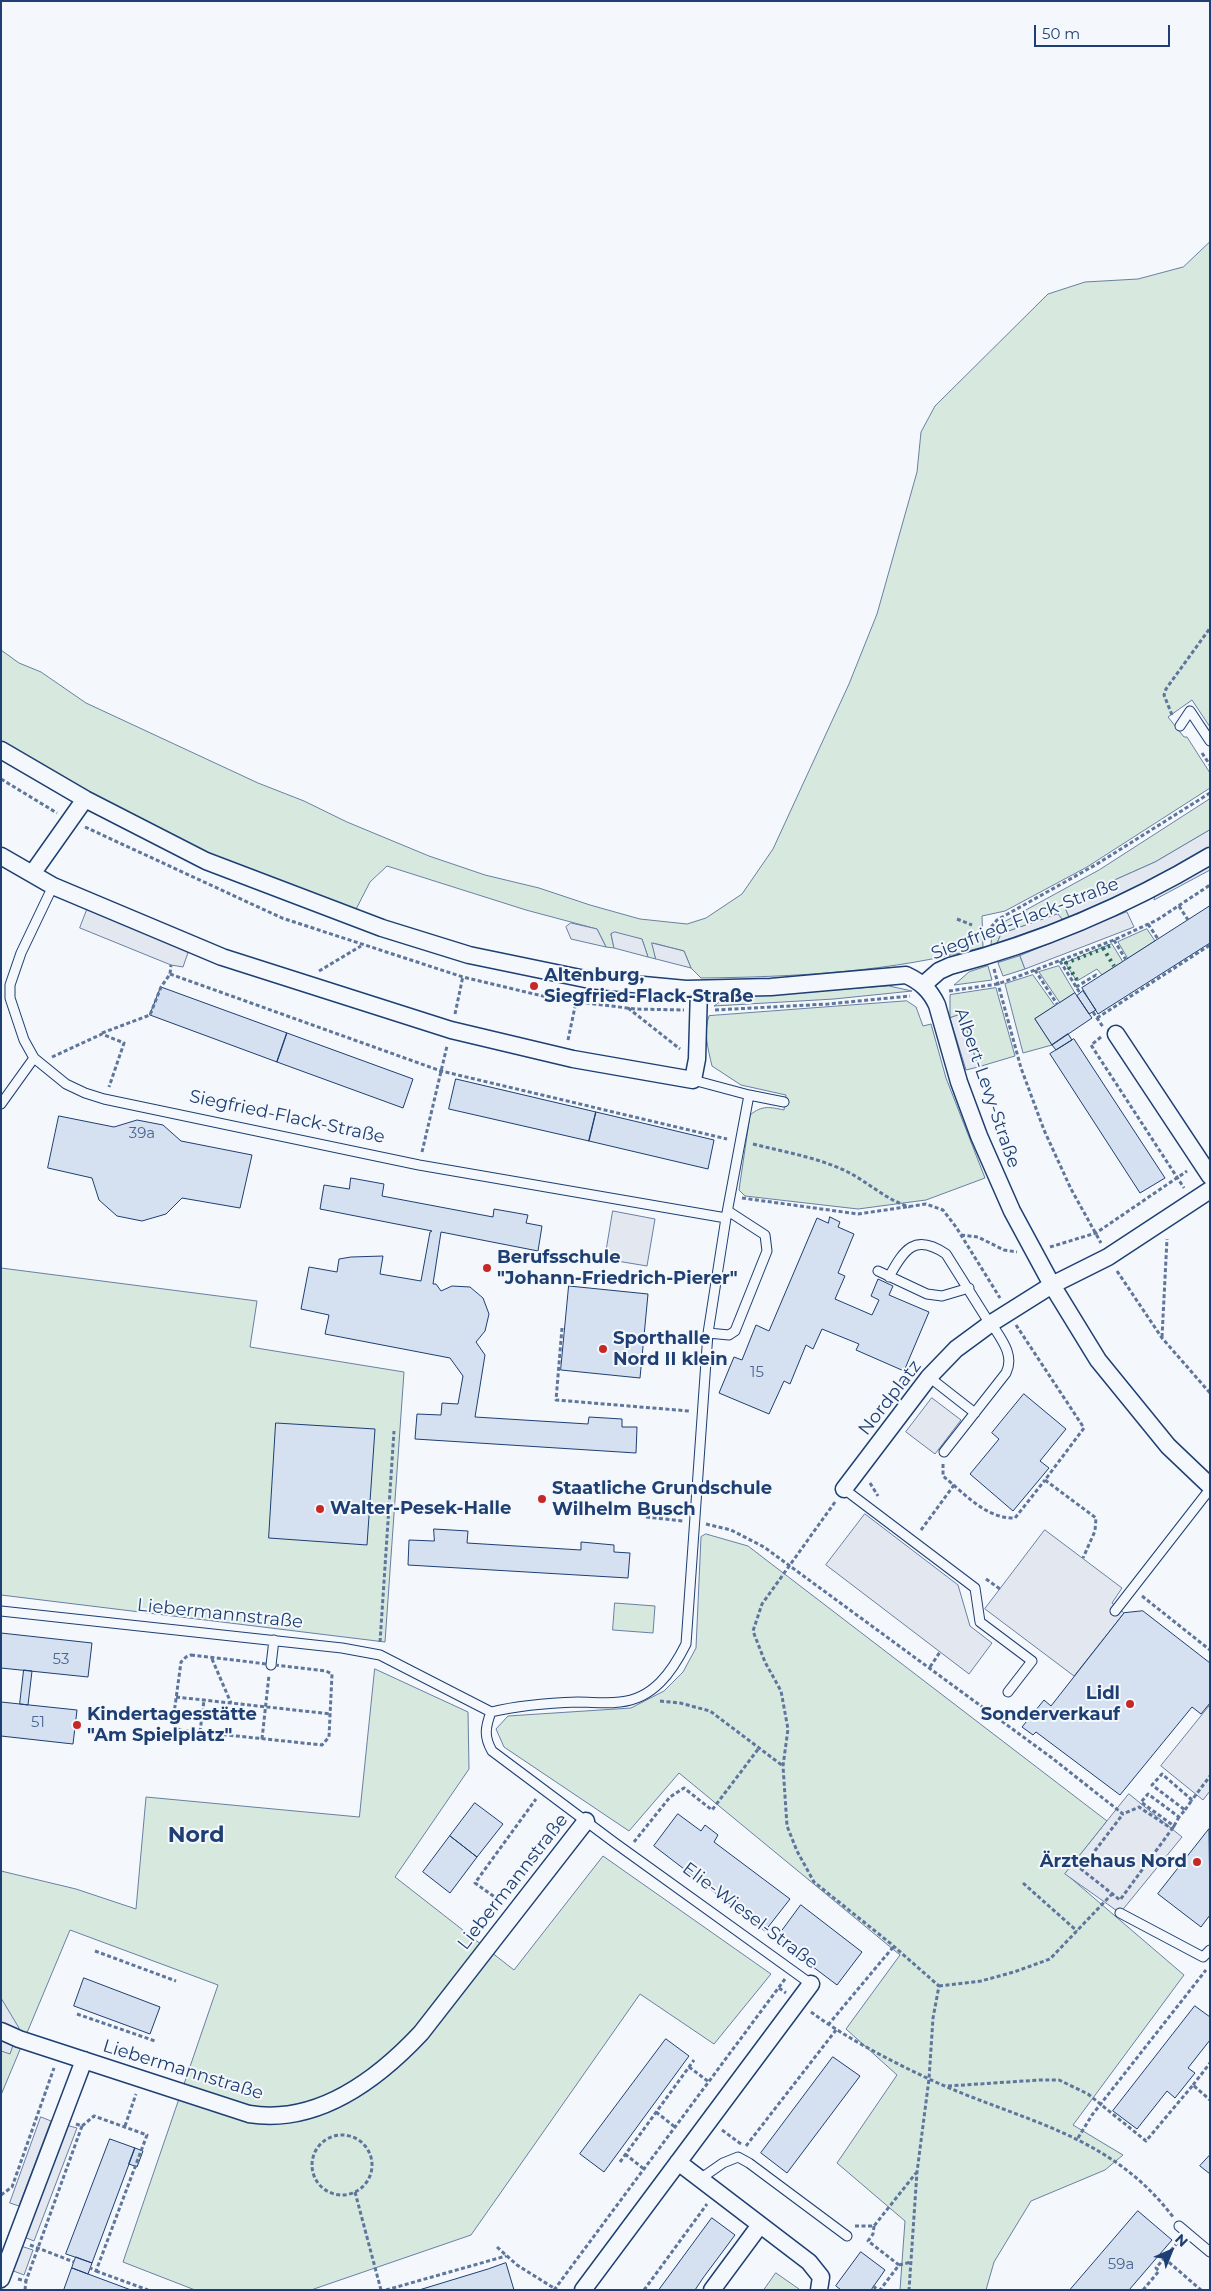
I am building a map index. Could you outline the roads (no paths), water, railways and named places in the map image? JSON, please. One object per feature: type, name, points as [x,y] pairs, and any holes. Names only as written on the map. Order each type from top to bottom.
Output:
[{"type":"street","name":"Siegfried-Flack-Straße","points":[[1,750],[85,799],[206,861],[382,928],[469,955],[590,980],[700,989],[771,987],[906,975],[927,989],[939,971],[990,956],[1076,924],[1120,905],[1210,856]]},
{"type":"street","points":[[32,874],[85,799]]},
{"type":"street","points":[[1,856],[53,886],[222,957],[451,1030],[565,1057],[693,1080],[697,1059],[700,989]]},
{"type":"street","name":"Albert-Levy-Straße","points":[[927,989],[940,1014],[959,1082],[995,1176],[1032,1250],[1098,1360],[1168,1446],[1210,1488]]},
{"type":"street","points":[[1116,1034],[1210,1176]]},
{"type":"street","points":[[1052,1285],[1108,1257],[1210,1190]]},
{"type":"street","name":"Nordplatz","points":[[844,1489],[929,1377],[956,1349],[990,1323],[1052,1285]]},
{"type":"street","name":"Liebermannstraße","points":[[1,2030],[60,2052],[249,2114],[269,2117],[289,2115],[325,2105],[362,2086],[398,2057],[421,2033],[586,1820]]},
{"type":"street","name":"Elie-Wiesel-Straße","points":[[583,2290],[811,1984]]},
{"type":"street","name":"Liebermannstraße","points":[[2,2276],[84,2060]]},
{"type":"street","points":[[678,2162],[809,2262],[821,2277],[819,2290]]},
{"type":"street","points":[[712,2290],[760,2226]]},
{"type":"lane","points":[[1180,726],[1190,711],[1210,741]]},
{"type":"lane","name":"Siegfried-Flack-Straße","points":[[53,886],[21,952],[10,985],[10,998],[24,1040],[37,1060],[66,1084],[84,1093],[104,1099],[346,1151],[588,1195],[727,1214]]},
{"type":"lane","points":[[1,992],[10,998]]},
{"type":"lane","points":[[1,1104],[37,1060]]},
{"type":"lane","points":[[693,1080],[784,1102]]},
{"type":"lane","points":[[491,1712],[542,1703],[620,1702],[637,1698],[655,1688],[670,1674],[686,1644],[708,1333],[749,1095]]},
{"type":"lane","points":[[708,1333],[729,1335],[735,1331],[767,1251],[765,1235],[727,1214]]},
{"type":"lane","points":[[889,1277],[900,1256],[911,1247],[922,1243],[946,1254],[1008,1351],[1011,1364],[1006,1373],[944,1452]]},
{"type":"lane","points":[[878,1271],[928,1294],[942,1296],[969,1288]]},
{"type":"lane","points":[[929,1377],[975,1413]]},
{"type":"lane","points":[[1115,1611],[1210,1488]]},
{"type":"lane","points":[[844,1489],[975,1588],[980,1622],[1032,1661],[1008,1692]]},
{"type":"lane","name":"Liebermannstraße","points":[[1,1611],[274,1640],[342,1648],[380,1655],[491,1712],[486,1728],[486,1739],[492,1752],[586,1820]]},
{"type":"lane","points":[[271,1665],[274,1640]]},
{"type":"lane","name":"Elie-Wiesel-Straße","points":[[586,1820],[811,1984]]},
{"type":"lane","points":[[1120,1913],[1203,1957],[1210,1950]]},
{"type":"lane","points":[[700,2179],[722,2163],[738,2157],[749,2163],[847,2236]]},
{"type":"lane","points":[[1179,2226],[1210,2252]]},
{"type":"place","name":"Altenburg, Siegfried-Flack-Straße","points":[[534,986]]},
{"type":"place","name":"Berufsschule \"Johann-Friedrich-Pierer\"","points":[[487,1268]]},
{"type":"place","name":"Sporthalle Nord II klein","points":[[603,1349]]},
{"type":"place","name":"Staatliche Grundschule Wilhelm Busch","points":[[542,1499]]},
{"type":"place","name":"Walter-Pesek-Halle","points":[[320,1509]]},
{"type":"place","name":"Lidl Sonderverkauf","points":[[1130,1704]]},
{"type":"place","name":"Kindertagesstätte \"Am Spielplatz\"","points":[[77,1725]]},
{"type":"place","name":"Ärztehaus Nord","points":[[1197,1862]]},
{"type":"district","name":"Nord","points":[[196,1836]]}]
